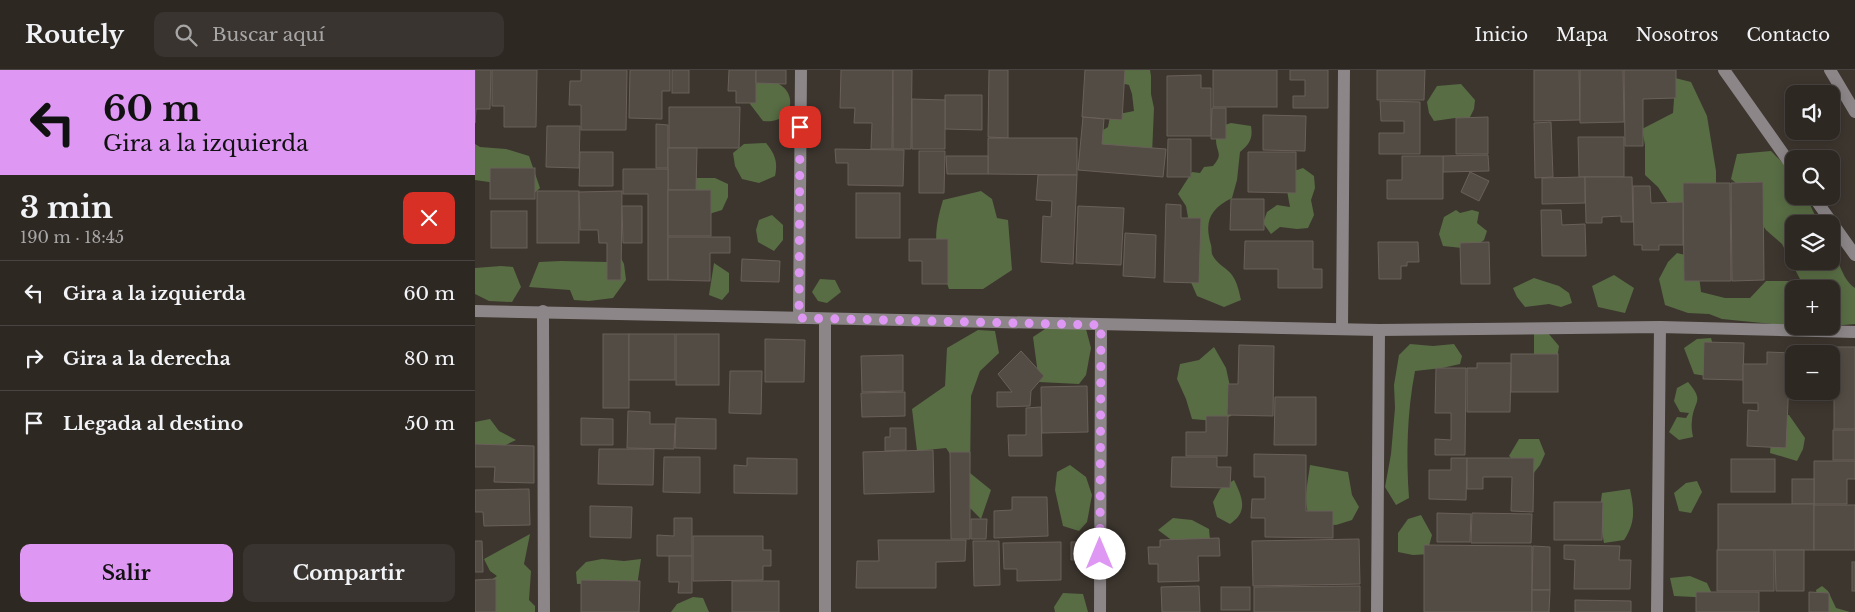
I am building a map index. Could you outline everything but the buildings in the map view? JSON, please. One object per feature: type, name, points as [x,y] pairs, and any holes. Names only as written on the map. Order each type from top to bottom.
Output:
[{"type":"street","points":[[799,318],[801,70]]},
{"type":"street","points":[[1342,328],[1344,70]]},
{"type":"street","points":[[1724,70],[1785,155]]},
{"type":"street","points":[[1830,70],[1855,112]]},
{"type":"street","points":[[1819,205],[1855,255]]},
{"type":"street","points":[[475,311],[1379,330],[1660,327],[1855,332]]},
{"type":"street","points":[[543,311],[545,612]]},
{"type":"street","points":[[825,319],[825,612]]},
{"type":"street","points":[[1100,612],[1101,325]]},
{"type":"street","points":[[1657,612],[1660,327]]},
{"type":"street","points":[[1377,612],[1379,330]]},
{"type":"green space","points":[[1107,70],[1150,70],[1151,94],[1154,108],[1152,154],[1104,155],[1100,132],[1108,127],[1111,111],[1124,113],[1134,111],[1129,85],[1121,83]]},
{"type":"green space","points":[[1671,77],[1691,82],[1707,116],[1716,171],[1716,188],[1691,228],[1670,206],[1658,187],[1645,175],[1645,145],[1642,129],[1673,113],[1674,99]]},
{"type":"green space","points":[[758,80],[777,83],[788,94],[790,100],[789,107],[781,118],[773,121],[763,121],[750,104],[753,90]]},
{"type":"green space","points":[[1461,84],[1475,100],[1474,109],[1469,119],[1455,118],[1434,121],[1429,113],[1427,102],[1437,86]]},
{"type":"green space","points":[[1231,123],[1251,126],[1252,134],[1246,146],[1240,152],[1237,180],[1232,198],[1214,211],[1209,222],[1208,229],[1212,255],[1234,278],[1241,300],[1224,307],[1197,296],[1190,280],[1195,256],[1186,206],[1178,194],[1192,172],[1200,173],[1204,167],[1213,166],[1216,162],[1219,155],[1216,144],[1218,127]]},
{"type":"green space","points":[[766,143],[775,158],[775,176],[759,183],[742,179],[735,166],[733,153],[744,144]]},
{"type":"green space","points":[[475,144],[480,147],[506,149],[529,156],[540,188],[529,198],[496,183],[475,180]]},
{"type":"green space","points":[[1771,151],[1785,165],[1785,205],[1810,205],[1815,215],[1785,215],[1785,250],[1782,244],[1766,230],[1756,216],[1749,193],[1731,179],[1737,154]]},
{"type":"green space","points":[[1303,168],[1314,176],[1315,188],[1311,200],[1314,215],[1308,228],[1280,227],[1271,234],[1263,223],[1267,212],[1277,205],[1290,207],[1286,185],[1288,173]]},
{"type":"green space","points":[[693,178],[715,178],[728,184],[728,197],[722,210],[709,214],[688,187]]},
{"type":"green space","points":[[981,191],[992,199],[997,218],[1008,220],[1012,270],[983,289],[949,289],[938,255],[936,236],[943,200]]},
{"type":"green space","points":[[1456,210],[1460,213],[1472,210],[1479,212],[1477,223],[1487,231],[1484,240],[1472,249],[1443,246],[1439,234],[1444,217]]},
{"type":"green space","points":[[772,215],[783,225],[783,240],[774,251],[758,242],[756,230],[759,220]]},
{"type":"green space","points":[[615,246],[624,264],[626,280],[613,298],[589,301],[574,300],[570,290],[529,287],[539,262],[607,262]]},
{"type":"green space","points":[[1677,253],[1697,258],[1701,292],[1725,298],[1750,298],[1766,281],[1785,281],[1785,325],[1722,319],[1709,314],[1688,313],[1665,305],[1659,279],[1668,262]]},
{"type":"green space","points":[[714,263],[729,273],[729,292],[722,300],[709,295]]},
{"type":"green space","points":[[513,267],[521,287],[512,302],[489,301],[475,294],[475,268]]},
{"type":"green space","points":[[1840,267],[1847,280],[1855,288],[1855,324],[1840,325],[1840,280],[1800,280],[1795,270],[1840,270]]},
{"type":"green space","points":[[1614,275],[1634,288],[1625,313],[1598,307],[1592,286]]},
{"type":"green space","points":[[1534,278],[1559,286],[1569,293],[1572,303],[1561,307],[1549,304],[1525,307],[1513,288]]},
{"type":"green space","points":[[820,279],[835,280],[841,292],[827,303],[818,301],[812,292]]},
{"type":"green space","points":[[1070,317],[1086,329],[1091,348],[1086,375],[1079,384],[1039,382],[1033,337],[1051,325]]},
{"type":"green space","points":[[978,330],[995,331],[999,353],[980,371],[971,396],[970,473],[991,490],[981,519],[960,498],[957,464],[946,448],[917,451],[912,409],[945,386],[947,348]]},
{"type":"green space","points":[[1534,333],[1548,333],[1559,346],[1557,359],[1534,355]]},
{"type":"green space","points":[[1711,338],[1716,355],[1706,376],[1694,374],[1684,348],[1697,339]]},
{"type":"green space","points":[[1410,344],[1433,346],[1454,344],[1462,356],[1460,364],[1415,371],[1410,402],[1408,434],[1409,498],[1396,505],[1385,487],[1391,454],[1395,408],[1394,385],[1399,355]]},
{"type":"green space","points":[[1214,347],[1226,368],[1231,391],[1238,403],[1231,416],[1215,421],[1192,419],[1177,379],[1180,364],[1199,360]]},
{"type":"green space","points":[[1688,382],[1697,398],[1692,422],[1693,437],[1679,440],[1669,432],[1677,417],[1686,418],[1689,413],[1680,412],[1674,401],[1677,388]]},
{"type":"green space","points":[[1789,415],[1805,438],[1803,449],[1797,461],[1770,453],[1773,416]]},
{"type":"green space","points":[[490,419],[499,431],[516,440],[491,452],[475,452],[475,422]]},
{"type":"green space","points":[[1519,439],[1539,439],[1545,454],[1533,474],[1521,467],[1509,456]]},
{"type":"green space","points":[[1070,465],[1086,477],[1092,495],[1087,522],[1079,531],[1063,526],[1055,490],[1057,472]]},
{"type":"green space","points":[[1310,465],[1348,472],[1352,495],[1359,507],[1352,520],[1336,525],[1313,523],[1309,517],[1306,503]]},
{"type":"green space","points":[[1234,480],[1241,498],[1242,509],[1236,519],[1230,524],[1217,517],[1213,502],[1220,489]]},
{"type":"green space","points":[[1697,481],[1702,492],[1691,513],[1679,511],[1674,493],[1686,483]]},
{"type":"green space","points":[[1630,489],[1633,515],[1631,527],[1624,540],[1604,543],[1599,515],[1602,493]]},
{"type":"green space","points":[[1421,515],[1432,535],[1429,546],[1430,554],[1413,555],[1398,552],[1398,533],[1408,519]]},
{"type":"green space","points":[[1173,518],[1192,520],[1209,529],[1210,540],[1181,547],[1158,530]]},
{"type":"green space","points":[[530,534],[524,564],[531,571],[529,600],[535,606],[535,612],[481,612],[487,583],[497,576],[490,571],[484,559]]},
{"type":"green space","points":[[602,559],[624,561],[641,559],[637,586],[601,583],[577,584],[576,572],[586,562]]},
{"type":"green space","points":[[1690,576],[1707,583],[1714,598],[1674,596],[1670,578]]},
{"type":"green space","points":[[1822,586],[1828,591],[1836,608],[1850,612],[1821,612],[1816,590]]},
{"type":"green space","points":[[1063,593],[1083,594],[1088,612],[1055,612],[1054,607]]},
{"type":"green space","points":[[693,597],[703,598],[709,612],[671,612],[677,604]]},
{"type":"route","points":[[800,127],[799,318],[1101,325],[1100,554]]}]
